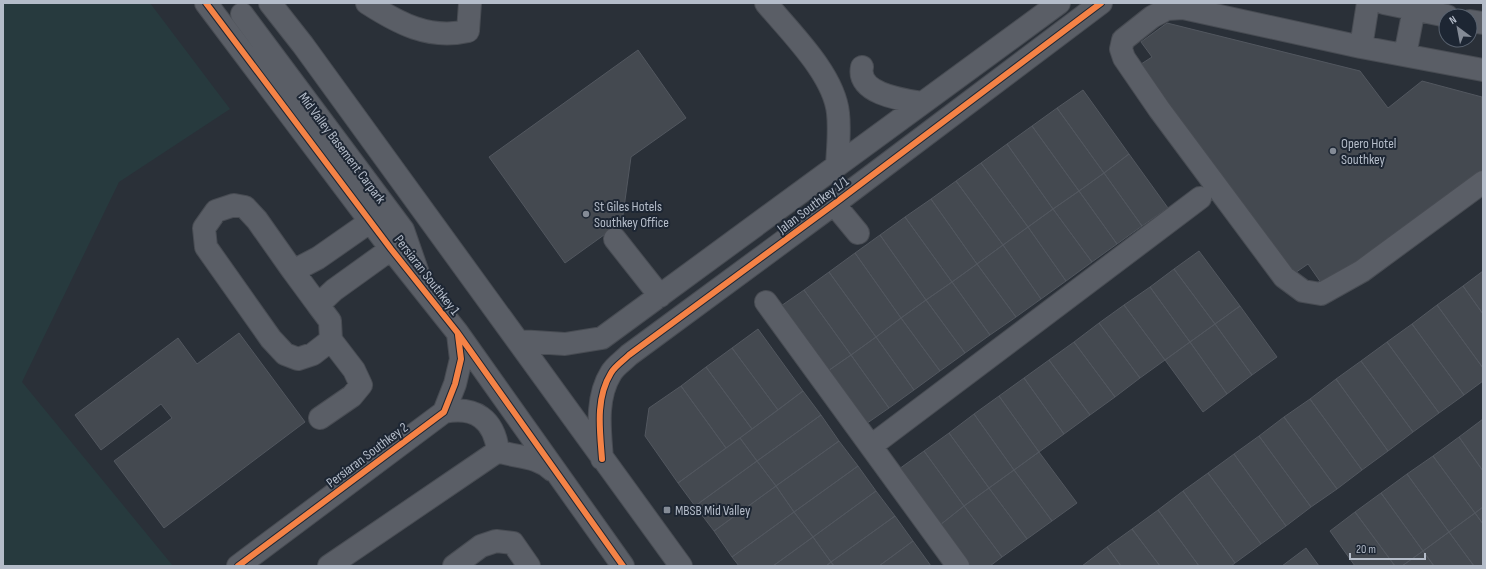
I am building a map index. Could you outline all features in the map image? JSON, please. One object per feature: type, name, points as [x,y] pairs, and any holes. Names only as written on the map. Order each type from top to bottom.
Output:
[{"type":"street","name":"Persiaran Southkey 1","points":[[206,3],[391,249],[457,332],[623,566]]},
{"type":"street","points":[[270,3],[303,45],[681,566]]},
{"type":"street","points":[[281,3],[303,45]]},
{"type":"street","points":[[367,3],[397,22],[435,33],[457,34],[468,31],[470,3]]},
{"type":"street","points":[[766,3],[821,69],[832,89],[838,112],[837,165]]},
{"type":"street","name":"Jalan Southkey 1/1","points":[[519,341],[565,344],[602,338],[1059,3]]},
{"type":"street","name":"Jalan Southkey 1/1","points":[[602,459],[599,420],[601,397],[611,372],[629,356],[1101,3]]},
{"type":"street","points":[[1361,47],[1368,3]]},
{"type":"street","points":[[1384,3],[1438,14]]},
{"type":"street","points":[[1483,70],[1405,54],[1361,47],[1183,8],[1167,9],[1152,16],[1123,40],[1121,49],[1124,58],[1159,109],[1284,277],[1303,290],[1322,294],[1362,271],[1483,182]]},
{"type":"street","points":[[1405,54],[1414,9]]},
{"type":"street","name":"Mid Valley Basement Carpark","points":[[242,14],[403,230],[425,292]]},
{"type":"street","points":[[862,67],[862,79],[868,86],[888,96],[922,103]]},
{"type":"street","points":[[871,446],[1200,198]]},
{"type":"street","points":[[834,204],[858,233]]},
{"type":"street","points":[[320,418],[352,396],[361,385],[354,370],[331,340],[330,321],[257,220],[245,207],[234,205],[216,211],[204,228],[206,247],[271,339],[285,354],[298,359],[313,354],[331,340]]},
{"type":"street","points":[[293,271],[318,258],[371,221]]},
{"type":"street","points":[[615,239],[660,296]]},
{"type":"street","points":[[318,305],[334,290],[391,249]]},
{"type":"street","points":[[766,302],[958,566]]},
{"type":"street","points":[[457,332],[461,359],[455,384],[444,412],[463,411],[482,417],[491,426],[497,438],[498,451]]},
{"type":"street","name":"Persiaran Southkey 2","points":[[238,566],[444,412]]},
{"type":"street","points":[[498,451],[507,454],[529,457],[545,463],[556,473]]},
{"type":"street","points":[[329,566],[498,451]]},
{"type":"street","points":[[454,566],[481,546],[496,541],[513,543],[529,566]]},
{"type":"green space","points":[[3,3],[150,3],[230,109],[119,182],[22,382],[173,566],[3,566]]},
{"type":"building","points":[[1167,23],[1360,71],[1388,108],[1422,81],[1482,97],[1483,178],[1326,290],[1308,264],[1289,277],[1138,66],[1152,57],[1141,42]]},
{"type":"building","points":[[638,50],[686,118],[631,157],[622,222],[565,263],[489,157]]},
{"type":"building","points":[[1083,90],[1129,154],[1104,173],[1057,108]]},
{"type":"building","points":[[1057,108],[1104,173],[1079,191],[1032,126]]},
{"type":"building","points":[[1032,126],[1079,191],[1053,209],[1007,144]]},
{"type":"building","points":[[1007,144],[1053,209],[1028,227],[981,163]]},
{"type":"building","points":[[1129,154],[1168,208],[1142,226],[1104,173]]},
{"type":"building","points":[[981,163],[1028,227],[1003,245],[956,181]]},
{"type":"building","points":[[1104,173],[1142,226],[1117,244],[1079,191]]},
{"type":"building","points":[[956,181],[1003,245],[977,264],[931,199]]},
{"type":"building","points":[[1079,191],[1117,244],[1092,262],[1053,209]]},
{"type":"building","points":[[931,199],[977,264],[952,282],[905,217]]},
{"type":"building","points":[[1053,209],[1092,262],[1066,281],[1028,227]]},
{"type":"building","points":[[905,217],[952,282],[926,300],[880,235]]},
{"type":"building","points":[[1028,227],[1066,281],[1041,299],[1003,245]]},
{"type":"building","points":[[880,235],[926,300],[901,318],[855,253]]},
{"type":"building","points":[[1003,245],[1041,299],[1016,317],[977,264]]},
{"type":"building","points":[[1199,251],[1240,306],[1215,324],[1174,269]]},
{"type":"building","points":[[855,253],[901,318],[876,337],[829,272]]},
{"type":"building","points":[[977,264],[1016,317],[990,335],[952,282]]},
{"type":"building","points":[[1174,269],[1215,324],[1190,342],[1150,287]]},
{"type":"building","points":[[1483,271],[1483,314],[1463,286]]},
{"type":"building","points":[[829,272],[876,337],[851,355],[804,290]]},
{"type":"building","points":[[952,282],[990,335],[965,353],[926,300]]},
{"type":"building","points":[[1463,286],[1483,314],[1483,368],[1437,305]]},
{"type":"building","points":[[1150,287],[1190,342],[1165,360],[1124,305]]},
{"type":"building","points":[[804,290],[851,355],[825,373],[778,308]]},
{"type":"building","points":[[926,300],[965,353],[940,371],[901,318]]},
{"type":"building","points":[[1124,305],[1165,360],[1140,378],[1099,323]]},
{"type":"building","points":[[1437,305],[1483,368],[1483,381],[1464,395],[1412,324]]},
{"type":"building","points":[[1240,306],[1277,357],[1252,375],[1215,324]]},
{"type":"building","points":[[901,318],[940,371],[914,390],[876,337]]},
{"type":"building","points":[[1099,323],[1140,378],[1115,397],[1074,342]]},
{"type":"building","points":[[1215,324],[1252,375],[1227,394],[1190,342]]},
{"type":"building","points":[[1412,324],[1464,395],[1439,413],[1387,342]]},
{"type":"building","points":[[758,329],[803,391],[778,410],[732,348]]},
{"type":"building","points":[[239,333],[305,422],[164,528],[114,461],[172,418],[161,404],[101,450],[75,415],[178,338],[197,364]]},
{"type":"building","points":[[876,337],[914,390],[889,408],[851,355]]},
{"type":"building","points":[[1074,342],[1115,397],[1090,415],[1049,360]]},
{"type":"building","points":[[1190,342],[1227,394],[1203,412],[1165,360]]},
{"type":"building","points":[[1387,342],[1439,413],[1413,432],[1361,361]]},
{"type":"building","points":[[732,348],[778,410],[752,429],[706,367]]},
{"type":"building","points":[[851,355],[889,408],[863,426],[825,373]]},
{"type":"building","points":[[1049,360],[1090,415],[1064,434],[1024,378]]},
{"type":"building","points":[[1361,361],[1413,432],[1388,451],[1336,379]]},
{"type":"building","points":[[706,367],[752,429],[726,448],[681,386]]},
{"type":"building","points":[[1024,378],[1064,434],[1039,452],[999,396]]},
{"type":"building","points":[[1336,379],[1388,451],[1362,470],[1310,399]]},
{"type":"building","points":[[681,386],[726,448],[678,483],[645,436],[649,408]]},
{"type":"building","points":[[803,391],[821,415],[757,461],[740,438]]},
{"type":"building","points":[[999,396],[1039,452],[1014,470],[974,414]]},
{"type":"building","points":[[1310,399],[1362,470],[1337,489],[1284,417]]},
{"type":"building","points":[[974,414],[1014,470],[989,488],[949,433]]},
{"type":"building","points":[[821,415],[839,441],[776,486],[757,461]]},
{"type":"building","points":[[1284,417],[1337,489],[1311,507],[1259,436]]},
{"type":"building","points":[[1483,419],[1483,471],[1459,437]]},
{"type":"building","points":[[949,433],[989,488],[964,506],[924,451]]},
{"type":"building","points":[[1259,436],[1311,507],[1286,526],[1234,454]]},
{"type":"building","points":[[1459,437],[1483,471],[1483,507],[1475,513],[1433,456]]},
{"type":"building","points":[[740,438],[757,461],[695,506],[678,483]]},
{"type":"building","points":[[839,441],[858,466],[794,512],[776,486]]},
{"type":"building","points":[[924,451],[964,506],[940,525],[899,469]]},
{"type":"building","points":[[1039,452],[1077,503],[1052,521],[1014,470]]},
{"type":"building","points":[[1234,454],[1286,526],[1261,544],[1208,473]]},
{"type":"building","points":[[1433,456],[1475,513],[1449,532],[1407,474]]},
{"type":"building","points":[[757,461],[776,486],[714,531],[695,506]]},
{"type":"building","points":[[858,466],[876,491],[813,537],[794,512]]},
{"type":"building","points":[[1014,470],[1052,521],[1027,539],[989,488]]},
{"type":"building","points":[[1208,473],[1261,544],[1235,563],[1183,491]]},
{"type":"building","points":[[1407,474],[1449,532],[1423,551],[1381,493]]},
{"type":"building","points":[[776,486],[794,512],[732,557],[714,531]]},
{"type":"building","points":[[989,488],[1027,539],[1002,557],[964,506]]},
{"type":"building","points":[[876,491],[895,516],[831,562],[813,537]]},
{"type":"building","points":[[1183,491],[1235,563],[1231,566],[1199,566],[1158,510]]},
{"type":"building","points":[[1381,493],[1423,551],[1402,566],[1395,566],[1355,512]]},
{"type":"building","points":[[964,506],[1002,557],[990,566],[970,566],[940,525]]},
{"type":"building","points":[[1483,507],[1483,524],[1475,513]]},
{"type":"building","points":[[1158,510],[1199,566],[1160,566],[1132,529]]},
{"type":"building","points":[[794,512],[813,537],[773,566],[739,566],[732,557]]},
{"type":"building","points":[[1355,512],[1395,566],[1355,566],[1330,531]]},
{"type":"building","points":[[1475,513],[1483,524],[1483,566],[1474,566],[1449,532]]},
{"type":"building","points":[[895,516],[913,541],[879,566],[834,566],[831,562]]},
{"type":"building","points":[[1132,529],[1160,566],[1121,566],[1107,547]]},
{"type":"building","points":[[1449,532],[1474,566],[1434,566],[1423,551]]},
{"type":"building","points":[[813,537],[831,562],[826,566],[773,566]]},
{"type":"building","points":[[913,541],[931,566],[879,566]]},
{"type":"building","points":[[1107,547],[1121,566],[1082,566]]},
{"type":"building","points":[[1306,548],[1319,566],[1282,566]]},
{"type":"building","points":[[1423,551],[1434,566],[1402,566]]},
{"type":"building","points":[[831,562],[834,566],[826,566]]},
{"type":"cycle path","points":[[206,3],[391,249],[457,332],[623,566]]},
{"type":"cycle path","points":[[602,459],[600,426],[601,404],[606,383],[613,370],[619,364],[629,355],[834,204],[1101,3]]},
{"type":"cycle path","points":[[238,566],[444,412],[455,384],[461,359],[458,335]]},
{"type":"place","name":"Opero Hotel Southkey","points":[[1333,151]]},
{"type":"place","name":"St Giles Hotels Southkey Office","points":[[586,214]]},
{"type":"place","name":"MBSB Mid Valley","points":[[667,510]]}]
